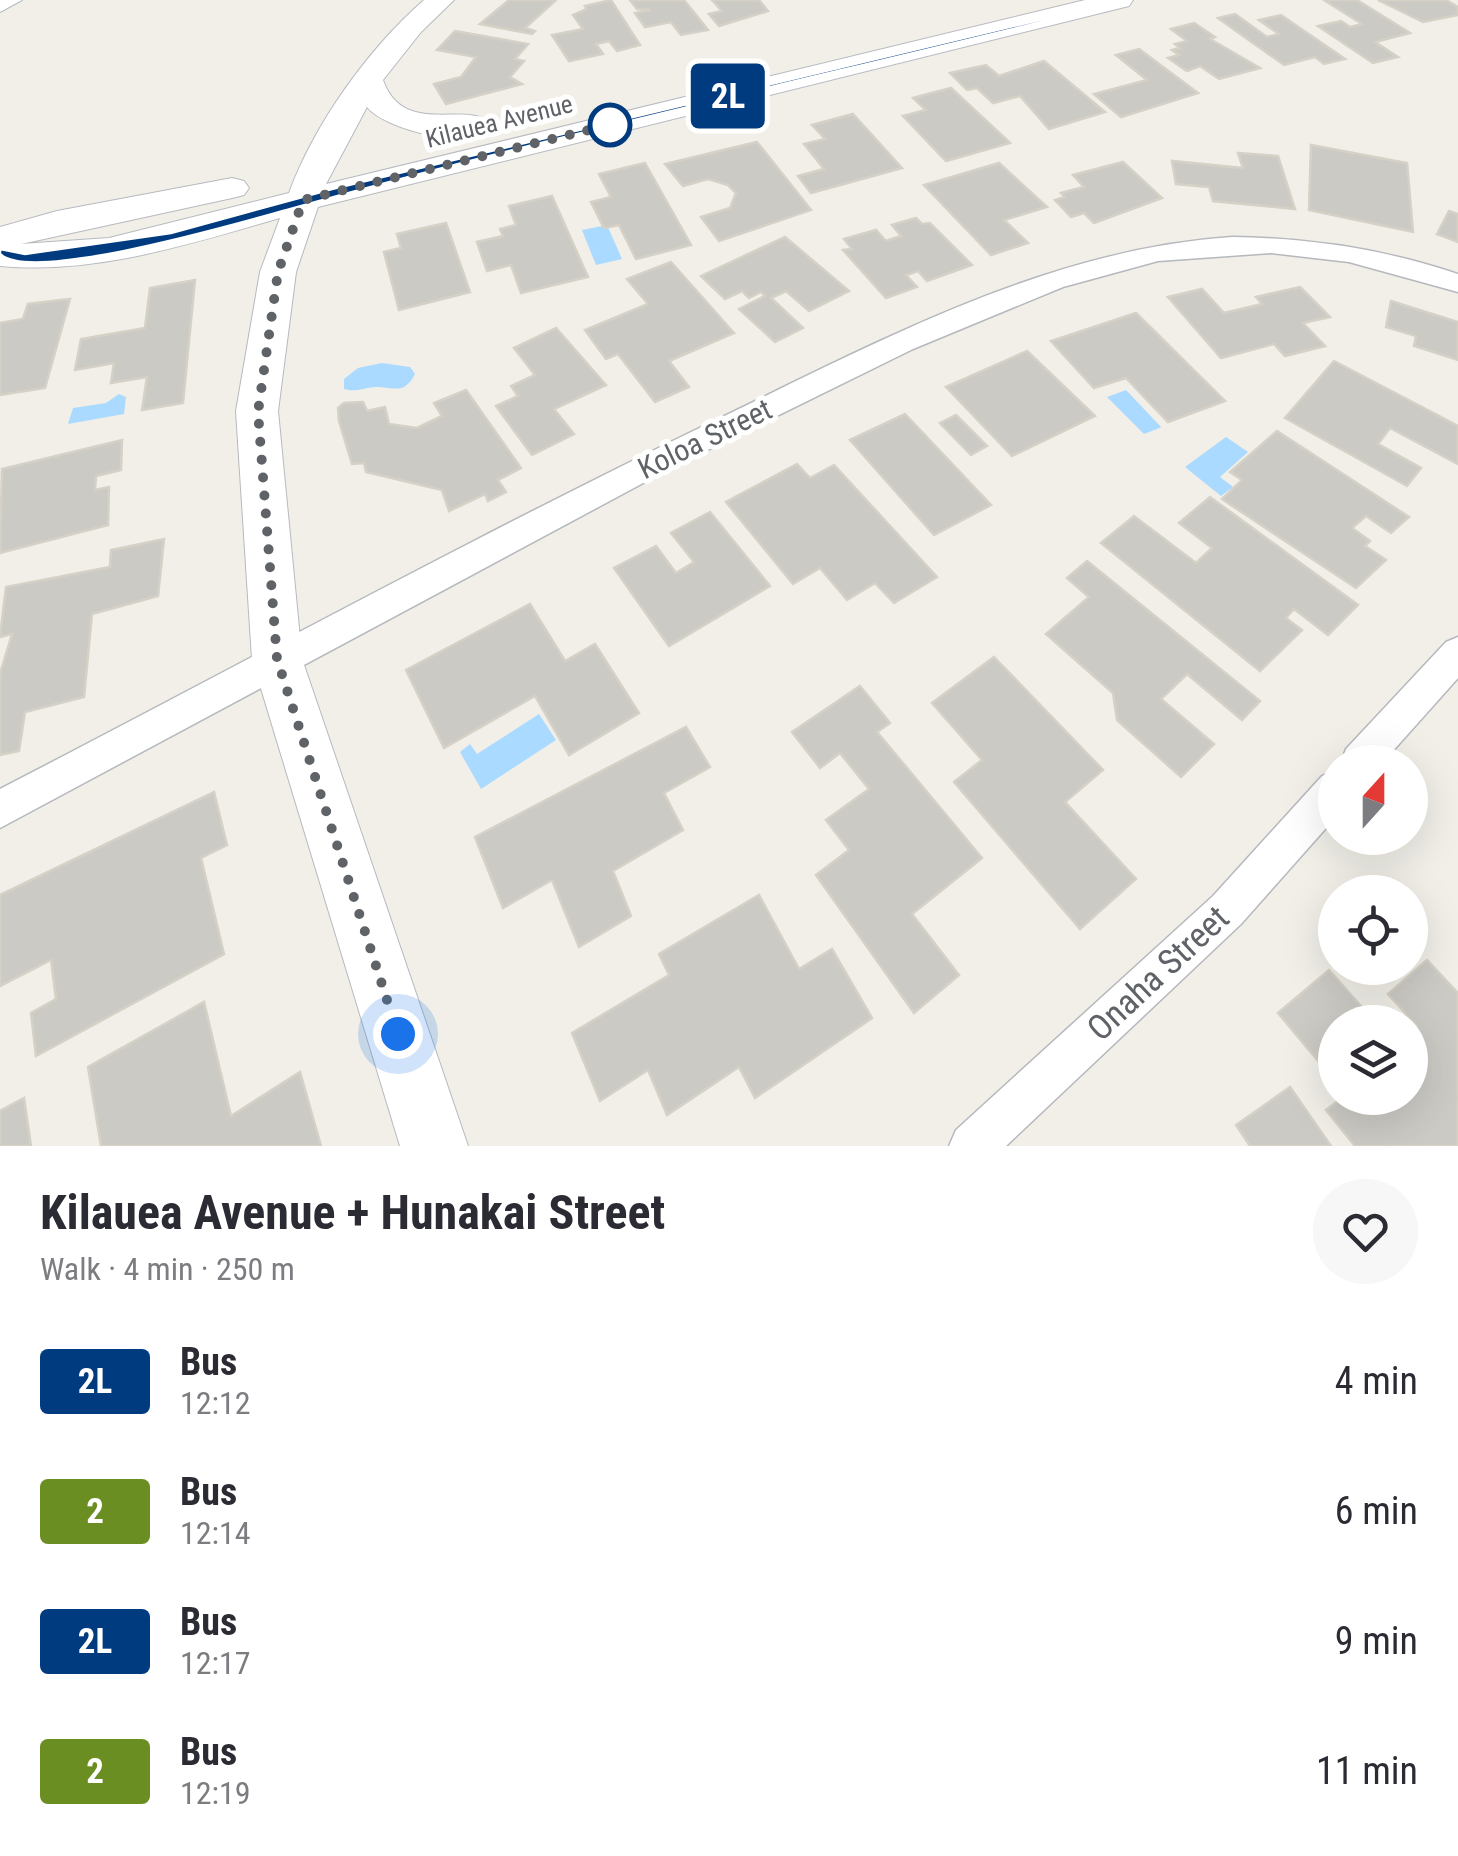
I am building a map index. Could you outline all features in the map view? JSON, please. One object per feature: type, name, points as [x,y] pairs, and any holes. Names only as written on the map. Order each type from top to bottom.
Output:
[{"type":"street","points":[[0,4],[8,0]]},
{"type":"street","points":[[434,1146],[277,659],[258,412],[278,272],[309,184],[368,80],[411,26],[440,0]]},
{"type":"street","points":[[669,79],[998,0]]},
{"type":"street","name":"Kilauea Avenue","points":[[0,238],[42,222],[309,184],[1119,0]]},
{"type":"street","points":[[368,80],[370,92],[398,116],[445,129],[476,126]]},
{"type":"street","name":"Kilauea Avenue","points":[[0,254],[25,259],[171,238],[309,184],[514,116]]},
{"type":"street","points":[[171,238],[228,245],[278,272]]},
{"type":"street","name":"Koloa Street","points":[[0,809],[277,659],[733,424],[934,328],[1069,277],[1160,252],[1233,246],[1305,249],[1372,260],[1458,283]]},
{"type":"street","points":[[1376,745],[1455,666]]},
{"type":"street","name":"Onaha Street","points":[[972,1146],[1227,910],[1318,808]]},
{"type":"water","points":[[607,225],[622,259],[596,265],[582,230]]},
{"type":"water","points":[[382,363],[410,367],[415,374],[407,385],[399,388],[344,389],[344,379],[358,368]]},
{"type":"water","points":[[1126,390],[1162,427],[1144,434],[1107,397]]},
{"type":"water","points":[[119,394],[126,397],[124,414],[68,424],[73,408],[106,403]]},
{"type":"water","points":[[1226,437],[1248,452],[1220,477],[1233,487],[1221,496],[1185,467]]},
{"type":"water","points":[[539,714],[556,740],[481,789],[460,752],[470,744],[477,754]]},
{"type":"building","points":[[509,0],[556,0],[525,28],[535,31],[532,34],[480,24]]},
{"type":"building","points":[[611,0],[640,45],[617,51],[609,41],[596,44],[603,54],[569,61],[552,35],[583,29],[573,15],[587,9],[585,6]]},
{"type":"building","points":[[630,0],[684,0],[708,30],[681,35],[671,22],[645,27],[635,13],[651,10],[637,9]]},
{"type":"building","points":[[712,0],[759,0],[768,11],[719,26],[709,14],[722,11]]},
{"type":"building","points":[[1324,0],[1357,0],[1410,33],[1375,42],[1398,57],[1373,63],[1318,26],[1341,21],[1350,27],[1362,24]]},
{"type":"building","points":[[1378,0],[1446,0],[1458,7],[1458,15],[1423,22]]},
{"type":"building","points":[[1235,14],[1267,37],[1279,34],[1259,20],[1281,15],[1345,59],[1324,64],[1315,57],[1284,65],[1218,18]]},
{"type":"building","points":[[1194,23],[1215,37],[1210,39],[1260,68],[1219,79],[1200,66],[1187,71],[1168,58],[1179,55],[1172,50],[1180,48],[1175,44],[1187,41],[1171,29]]},
{"type":"building","points":[[455,31],[528,44],[515,59],[524,61],[510,77],[522,84],[446,104],[434,84],[461,77],[476,57],[437,50]]},
{"type":"building","points":[[1139,49],[1198,93],[1121,117],[1094,94],[1147,80],[1116,55]]},
{"type":"building","points":[[1044,61],[1105,112],[1049,129],[1020,96],[993,103],[977,88],[967,90],[950,73],[986,65],[999,76]]},
{"type":"building","points":[[951,88],[1010,143],[946,161],[903,116],[926,110],[913,98]]},
{"type":"building","points":[[853,114],[902,168],[811,193],[798,176],[824,169],[804,144],[825,139],[812,125]]},
{"type":"building","points":[[757,142],[811,210],[719,241],[701,217],[730,208],[736,193],[728,185],[708,179],[683,186],[665,164]]},
{"type":"building","points":[[1311,145],[1407,163],[1413,232],[1309,210]]},
{"type":"building","points":[[1238,153],[1278,156],[1295,209],[1213,201],[1209,187],[1176,184],[1172,161],[1243,168]]},
{"type":"building","points":[[1123,162],[1162,198],[1094,223],[1084,213],[1071,217],[1055,200],[1065,197],[1061,193],[1084,187],[1073,175]]},
{"type":"building","points":[[645,163],[691,245],[636,259],[619,225],[604,228],[591,202],[611,197],[599,174]]},
{"type":"building","points":[[999,163],[1047,207],[1004,220],[1028,243],[991,255],[924,185]]},
{"type":"building","points":[[552,196],[588,277],[521,293],[511,265],[487,271],[477,242],[503,236],[500,229],[516,225],[509,206]]},
{"type":"building","points":[[1449,211],[1458,214],[1458,242],[1437,234]]},
{"type":"building","points":[[916,218],[922,224],[930,223],[972,265],[927,281],[918,271],[906,275],[917,287],[886,298],[843,250],[852,249],[844,239],[876,230],[886,241],[901,236],[892,225]]},
{"type":"building","points":[[446,223],[470,292],[399,310],[384,252],[401,248],[397,234]]},
{"type":"building","points":[[785,237],[849,291],[809,311],[786,291],[771,298],[803,328],[775,342],[739,309],[765,296],[761,292],[749,298],[742,291],[725,299],[701,276]]},
{"type":"building","points":[[671,262],[734,333],[669,361],[689,387],[655,402],[618,354],[606,359],[585,330],[648,304],[627,279]]},
{"type":"building","points":[[195,280],[183,403],[142,410],[147,377],[111,383],[114,363],[75,370],[81,339],[145,328],[150,288]]},
{"type":"building","points":[[1300,287],[1330,317],[1303,323],[1325,346],[1285,356],[1274,344],[1221,358],[1168,297],[1202,289],[1224,313],[1262,304],[1256,297]]},
{"type":"building","points":[[70,299],[45,388],[0,395],[0,323],[23,319],[28,304]]},
{"type":"building","points":[[1391,301],[1458,322],[1458,360],[1414,346],[1416,336],[1386,327]]},
{"type":"building","points":[[1136,313],[1225,401],[1168,422],[1126,378],[1094,388],[1051,341]]},
{"type":"building","points":[[556,328],[606,385],[554,409],[574,434],[532,455],[496,406],[518,396],[511,386],[535,375],[514,348]]},
{"type":"building","points":[[1027,351],[1095,416],[1012,456],[946,387]]},
{"type":"building","points":[[1334,361],[1458,426],[1458,464],[1390,428],[1378,444],[1421,468],[1407,486],[1285,418]]},
{"type":"building","points":[[466,390],[521,468],[498,480],[506,492],[488,501],[485,494],[449,511],[442,490],[366,472],[364,463],[352,464],[339,421],[338,408],[344,403],[363,402],[367,411],[385,407],[389,424],[417,428],[442,416],[434,403]]},
{"type":"building","points":[[905,414],[991,505],[934,535],[850,440]]},
{"type":"building","points":[[956,415],[987,446],[971,455],[940,423]]},
{"type":"building","points":[[1277,431],[1409,517],[1391,533],[1366,516],[1352,528],[1370,541],[1365,546],[1386,560],[1356,588],[1222,499],[1242,480],[1230,472]]},
{"type":"building","points":[[122,440],[121,470],[96,476],[95,490],[109,487],[108,525],[0,553],[2,469]]},
{"type":"building","points":[[797,464],[810,478],[834,465],[937,577],[894,603],[875,583],[847,600],[820,568],[793,584],[726,502]]},
{"type":"building","points":[[1210,497],[1358,605],[1328,635],[1294,609],[1286,618],[1302,630],[1260,671],[1101,543],[1134,516],[1196,563],[1212,548],[1179,523]]},
{"type":"building","points":[[710,512],[770,586],[669,646],[614,568],[656,546],[676,573],[694,562],[671,533]]},
{"type":"building","points":[[164,539],[158,596],[92,614],[84,697],[25,712],[19,751],[0,755],[0,674],[12,634],[0,637],[6,587],[110,567],[111,550]]},
{"type":"building","points":[[1087,561],[1260,701],[1242,720],[1187,674],[1161,699],[1214,744],[1181,777],[1117,720],[1113,693],[1046,634],[1089,597],[1067,578]]},
{"type":"building","points":[[530,604],[565,661],[595,644],[639,713],[569,755],[535,696],[444,748],[406,670]]},
{"type":"building","points":[[994,657],[1103,770],[1065,802],[1136,879],[1080,929],[954,782],[982,760],[932,703]]},
{"type":"building","points":[[860,686],[890,723],[877,732],[982,858],[912,914],[959,975],[914,1013],[816,875],[849,850],[826,820],[869,789],[840,753],[820,768],[792,732]]},
{"type":"building","points":[[686,727],[710,767],[664,793],[683,830],[613,871],[631,916],[579,947],[552,880],[503,908],[475,837]]},
{"type":"building","points":[[214,792],[227,845],[201,858],[224,954],[36,1056],[31,1013],[56,999],[51,960],[0,986],[0,895]]},
{"type":"building","points":[[759,895],[799,969],[832,949],[872,1018],[755,1098],[739,1067],[667,1115],[648,1070],[600,1101],[572,1033],[669,975],[659,954]]},
{"type":"building","points":[[1428,961],[1458,993],[1458,1146],[1355,1146],[1330,1115],[1428,1115],[1428,1005],[1398,1005],[1388,994],[1398,985],[1428,985]]},
{"type":"building","points":[[1318,979],[1318,985],[1342,985],[1360,1005],[1318,1005],[1318,1061],[1278,1013]]},
{"type":"building","points":[[204,1002],[231,1116],[300,1072],[321,1146],[101,1146],[88,1067]]},
{"type":"building","points":[[1290,1087],[1331,1146],[1250,1146],[1236,1125]]},
{"type":"building","points":[[24,1098],[31,1146],[0,1146],[0,1111]]},
{"type":"bus line","name":"2L","points":[[0,254],[25,259],[171,238],[332,193],[1119,0]]},
{"type":"route","points":[[398,1034],[277,659],[258,412],[278,272],[303,200],[626,121],[610,125]]}]
